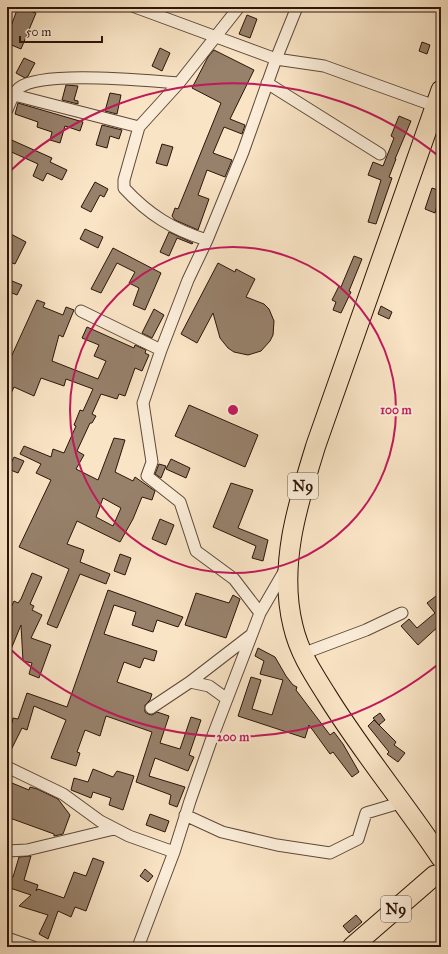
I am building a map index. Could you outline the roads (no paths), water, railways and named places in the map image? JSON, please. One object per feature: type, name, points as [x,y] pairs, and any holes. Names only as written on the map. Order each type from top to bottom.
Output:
[{"type":"highway","name":"N9","points":[[438,98],[412,176],[316,445],[298,501],[291,536],[289,595],[293,625],[302,654],[368,757],[441,858]]},
{"type":"highway","name":"N9","points":[[352,947],[435,875],[441,874]]},
{"type":"street","points":[[135,7],[276,59],[324,66],[438,98]]},
{"type":"street","points":[[207,240],[181,231],[156,218],[124,188],[124,180],[139,127],[179,83],[239,7]]},
{"type":"street","points":[[260,613],[234,579],[196,551],[180,502],[147,476],[152,462],[144,403],[160,350],[188,280],[207,240],[243,152],[267,83],[297,7]]},
{"type":"street","points":[[7,110],[18,89],[28,84],[76,78],[179,83]]},
{"type":"street","points":[[267,83],[380,154]]},
{"type":"street","points":[[14,95],[139,127]]},
{"type":"street","points":[[81,311],[160,350]]},
{"type":"street","points":[[138,947],[174,852],[185,815],[251,635],[260,613],[289,564]]},
{"type":"street","points":[[302,654],[366,630],[402,613]]},
{"type":"street","points":[[151,708],[190,682],[251,635]]},
{"type":"street","points":[[190,682],[210,686],[227,699]]},
{"type":"street","points":[[7,767],[63,794],[100,821],[114,829],[174,852]]},
{"type":"street","points":[[185,815],[222,832],[277,845],[330,853],[358,839],[366,813],[402,802]]},
{"type":"street","points":[[7,851],[27,850],[114,829]]},
{"type":"street","points":[[7,938],[32,947]]}]
